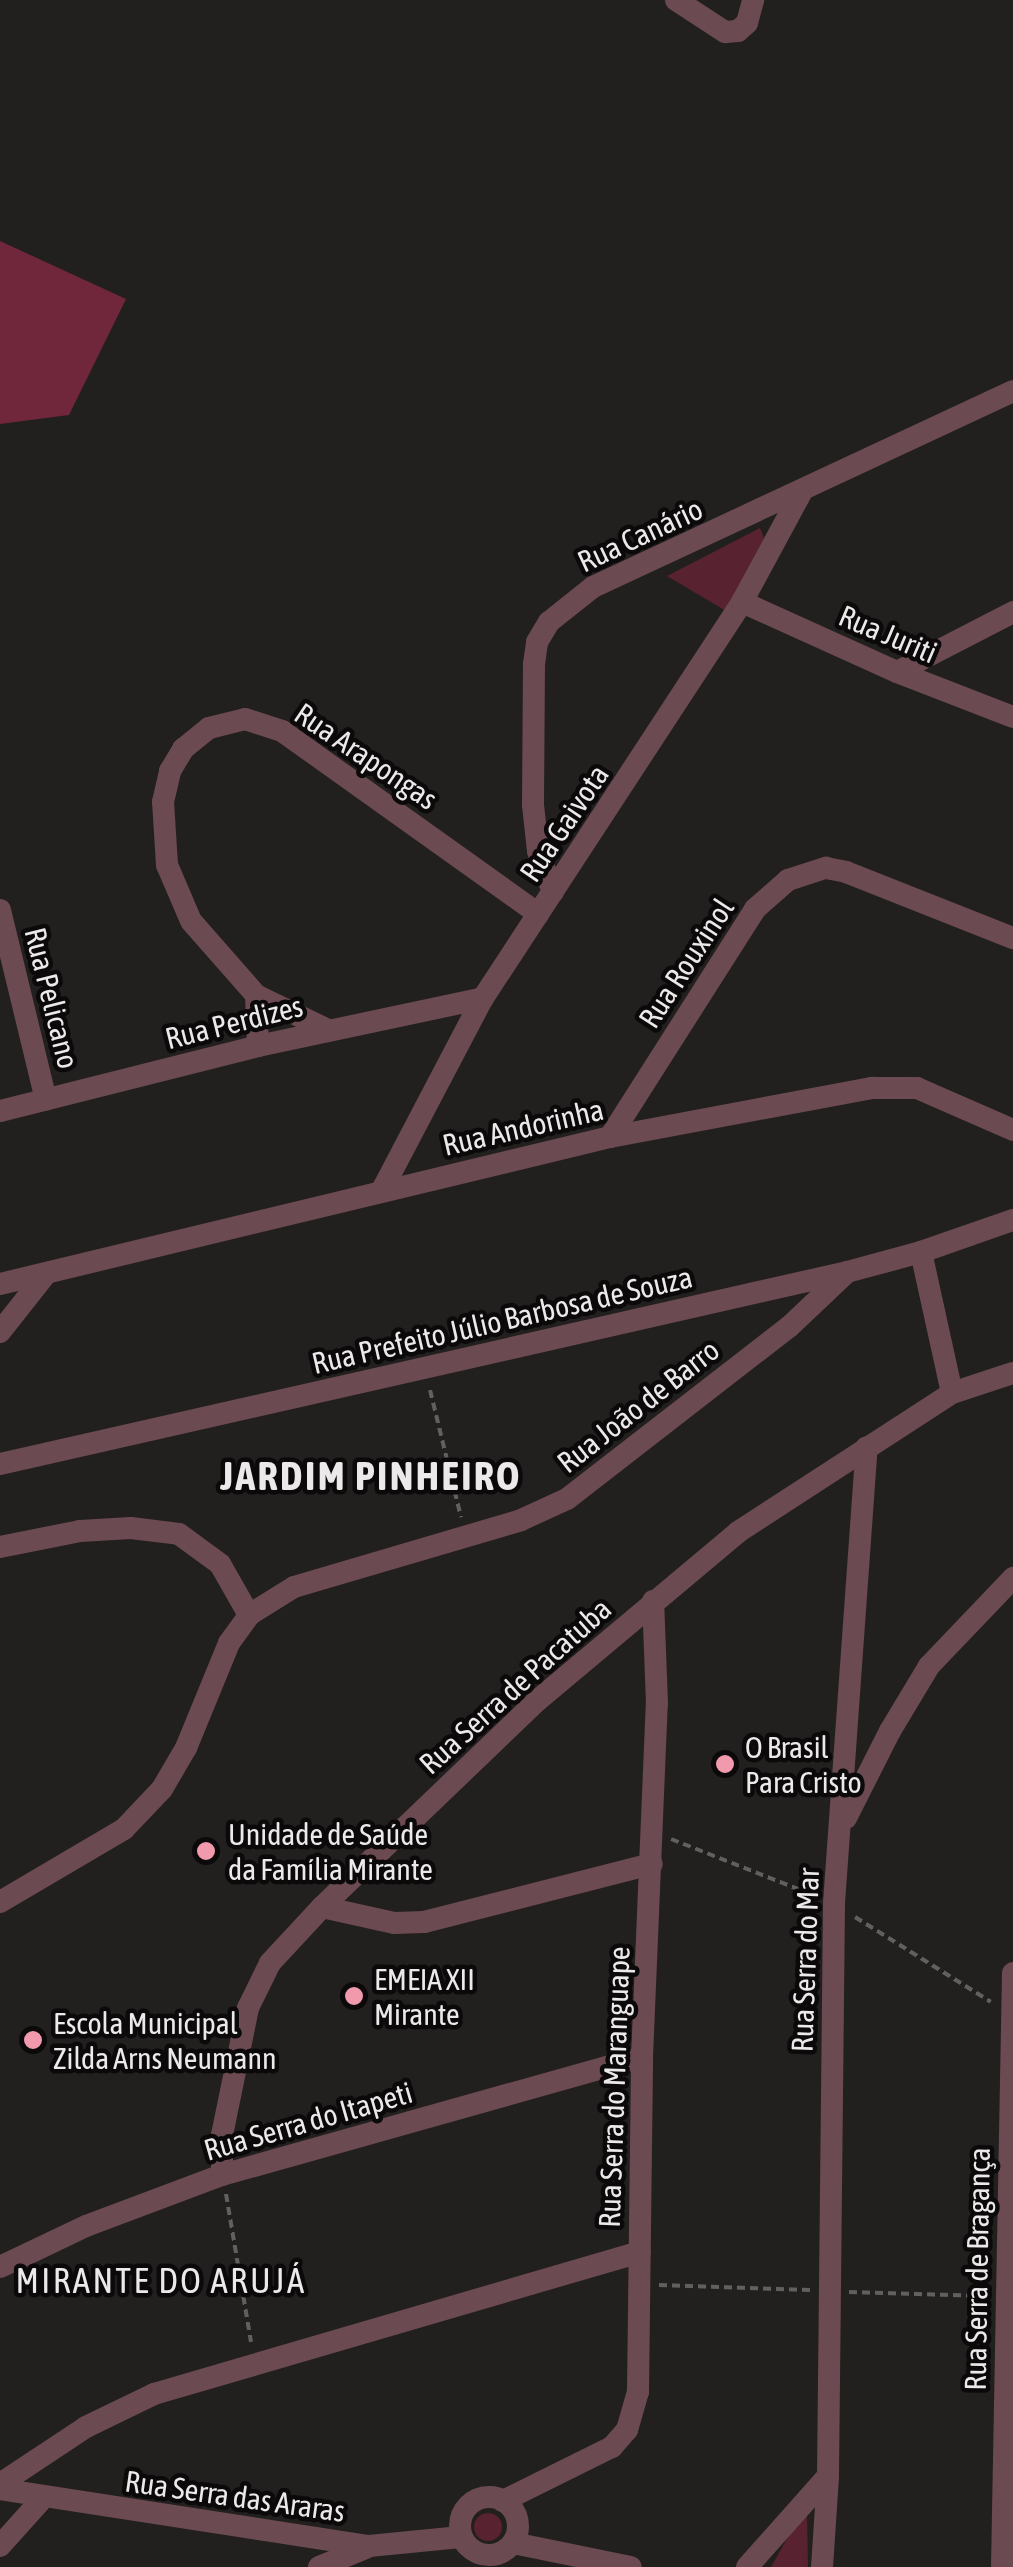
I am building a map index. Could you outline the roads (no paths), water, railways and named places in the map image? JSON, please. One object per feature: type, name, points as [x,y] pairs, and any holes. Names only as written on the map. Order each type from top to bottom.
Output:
[{"type":"street","points":[[676,0],[725,32],[738,31],[747,23],[753,0]]},
{"type":"street","name":"Rua Canário","points":[[553,892],[538,851],[534,805],[534,664],[538,642],[549,622],[593,588],[1013,391]]},
{"type":"street","name":"Rua Gaivota","points":[[382,1190],[483,998],[742,602],[801,493]]},
{"type":"street","name":"Rua Juriti","points":[[742,602],[897,672],[1013,717]]},
{"type":"street","points":[[897,672],[1013,612]]},
{"type":"street","name":"Rua Arapongas","points":[[328,1030],[256,994],[198,931],[167,864],[163,802],[170,771],[183,749],[208,728],[245,719],[282,730],[539,914]]},
{"type":"street","name":"Rua Rouxinol","points":[[610,1137],[756,909],[788,880],[826,868],[846,872],[1013,938]]},
{"type":"street","name":"Rua Pelicano","points":[[0,910],[46,1100]]},
{"type":"street","points":[[256,994],[258,1046]]},
{"type":"street","name":"Rua Perdizes","points":[[0,1110],[258,1046],[483,998]]},
{"type":"street","name":"Rua Andorinha","points":[[0,1284],[610,1137],[903,1085],[1013,1130]]},
{"type":"street","name":"Rua Prefeito Júlio Barbosa de Souza","points":[[0,1464],[847,1272],[922,1252],[1013,1220]]},
{"type":"street","points":[[922,1252],[952,1394]]},
{"type":"street","name":"Rua João de Barro","points":[[0,1902],[124,1829],[162,1789],[186,1748],[229,1643],[249,1615],[294,1587],[520,1520],[567,1499],[789,1327],[847,1272]]},
{"type":"street","points":[[0,1332],[46,1274]]},
{"type":"street","name":"Rua Serra de Pacatuba","points":[[222,2175],[224,2120],[248,2008],[270,1963],[322,1907],[538,1700],[738,1532],[952,1394],[1013,1373]]},
{"type":"street","name":"Rua Serra do Mar","points":[[822,2567],[828,2476],[834,1903],[866,1447]]},
{"type":"street","points":[[0,1547],[80,1531],[131,1528],[179,1534],[220,1564],[249,1615]]},
{"type":"street","points":[[840,1830],[890,1731],[929,1666],[1013,1578]]},
{"type":"street","name":"Rua Serra do Maranguape","points":[[503,2501],[587,2463],[612,2447],[626,2430],[638,2392],[642,2058],[658,1703],[654,1601]]},
{"type":"street","points":[[322,1907],[394,1922],[424,1922],[652,1864]]},
{"type":"street","name":"Rua Serra de Bragança","points":[[1002,2567],[1013,1973]]},
{"type":"street","name":"Rua Serra do Itapeti","points":[[0,2268],[86,2226],[222,2175],[642,2058]]},
{"type":"street","points":[[0,2487],[86,2427],[154,2394],[640,2252]]},
{"type":"street","points":[[746,2567],[828,2476]]},
{"type":"street","name":"Rua Serra das Araras","points":[[0,2487],[43,2498],[369,2546],[462,2537],[480,2554],[498,2554],[512,2543],[631,2567]]},
{"type":"street","points":[[0,2546],[43,2498]]},
{"type":"street","points":[[462,2537],[460,2519],[470,2504],[486,2498],[503,2501],[518,2525],[512,2543]]},
{"type":"street","points":[[320,2567],[369,2546]]},
{"type":"place","name":"O Brasil Para Cristo","points":[[725,1764]]},
{"type":"place","name":"Unidade de Saúde da Família Mirante","points":[[206,1851]]},
{"type":"place","name":"EMEIA XII Mirante","points":[[354,1996]]},
{"type":"place","name":"Escola Municipal Zilda Arns Neumann","points":[[33,2040]]},
{"type":"district","name":"JARDIM PINHEIRO","points":[[371,1476]]},
{"type":"district","name":"MIRANTE DO ARUJÁ","points":[[161,2280]]}]
